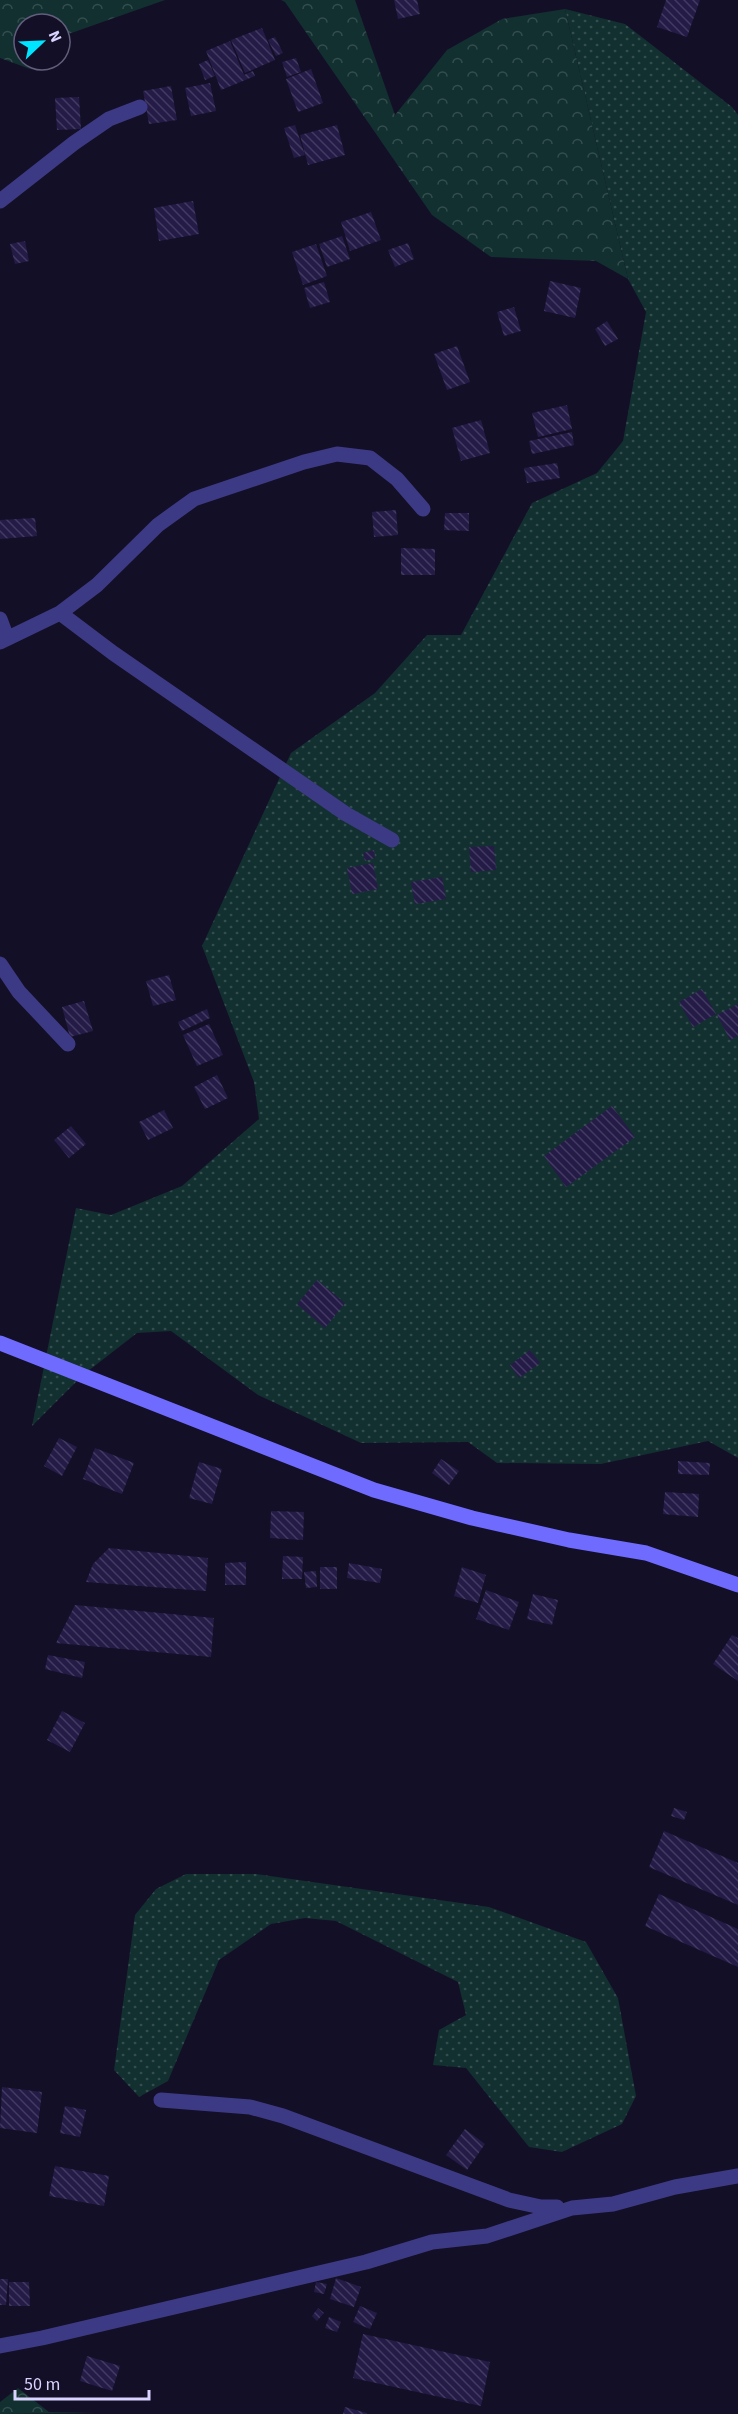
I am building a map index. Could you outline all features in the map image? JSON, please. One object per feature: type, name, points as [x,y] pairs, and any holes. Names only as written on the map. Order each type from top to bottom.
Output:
[{"type":"street","points":[[0,201],[100,125],[140,107]]},
{"type":"street","points":[[0,619],[4,640],[60,613],[97,585],[158,525],[194,499],[304,462],[337,454],[370,458],[397,479],[423,509]]},
{"type":"street","points":[[60,613],[113,653],[346,814],[392,840]]},
{"type":"street","points":[[0,964],[19,992],[68,1044]]},
{"type":"street","points":[[0,1343],[374,1490],[472,1518],[569,1540],[646,1553],[738,1585]]},
{"type":"street","points":[[161,2100],[250,2107],[283,2116],[509,2200],[542,2207],[572,2208],[613,2204],[675,2187],[738,2176]]},
{"type":"street","points":[[0,2346],[366,2262],[432,2242],[487,2236],[538,2217],[572,2208]]},
{"type":"green space","points":[[0,0],[165,0],[72,33],[72,12],[12,12],[12,62],[0,58]]},
{"type":"green space","points":[[281,0],[355,0],[395,115],[447,50],[502,19],[565,9],[628,279],[596,261],[491,257],[432,215],[285,2]]},
{"type":"green space","points":[[565,9],[625,24],[732,107],[738,115],[738,1458],[708,1441],[601,1464],[497,1463],[468,1442],[361,1443],[258,1395],[171,1331],[137,1333],[83,1375],[32,1426],[76,1208],[111,1215],[182,1186],[259,1119],[254,1082],[202,946],[291,753],[375,693],[427,635],[461,635],[532,503],[597,473],[623,441],[646,312],[628,279]]},
{"type":"green space","points":[[186,1874],[256,1874],[489,1907],[586,1942],[618,1998],[636,2096],[622,2124],[562,2152],[529,2147],[466,2068],[433,2065],[439,2030],[466,2015],[458,1982],[336,1921],[305,1918],[271,1924],[219,1960],[168,2081],[139,2097],[114,2070],[135,1915],[156,1889]]},
{"type":"green space","points":[[18,2388],[49,2412],[97,2413],[0,2414],[0,2402]]},
{"type":"building","points":[[394,0],[417,0],[420,14],[398,19]]},
{"type":"building","points":[[666,0],[700,0],[687,37],[657,27]]},
{"type":"building","points":[[262,28],[275,60],[245,73],[231,40]]},
{"type":"building","points":[[275,37],[283,53],[276,56],[268,40]]},
{"type":"building","points":[[230,41],[244,75],[253,71],[255,76],[221,90],[206,51]]},
{"type":"building","points":[[296,58],[301,72],[287,77],[282,62]]},
{"type":"building","points":[[208,60],[215,76],[205,80],[199,64]]},
{"type":"building","points":[[311,69],[323,103],[298,112],[286,79]]},
{"type":"building","points":[[210,83],[216,111],[191,116],[185,88]]},
{"type":"building","points":[[171,86],[177,120],[149,124],[143,91]]},
{"type":"building","points":[[79,97],[81,129],[57,130],[55,98]]},
{"type":"building","points":[[295,125],[305,155],[294,158],[284,128]]},
{"type":"building","points":[[337,125],[345,155],[308,165],[300,135]]},
{"type":"building","points":[[193,201],[199,234],[159,241],[154,208]]},
{"type":"building","points":[[371,212],[381,240],[350,251],[341,222]]},
{"type":"building","points":[[342,236],[350,259],[327,267],[319,244]]},
{"type":"building","points":[[25,241],[29,261],[15,264],[10,244]]},
{"type":"building","points":[[408,243],[414,259],[395,267],[388,250]]},
{"type":"building","points":[[316,244],[327,276],[303,285],[292,252]]},
{"type":"building","points":[[550,281],[581,288],[575,318],[544,311]]},
{"type":"building","points":[[324,282],[330,302],[310,308],[304,288]]},
{"type":"building","points":[[514,307],[521,331],[504,336],[497,312]]},
{"type":"building","points":[[607,321],[618,339],[605,346],[595,329]]},
{"type":"building","points":[[457,346],[470,382],[447,390],[434,354]]},
{"type":"building","points":[[567,405],[572,429],[538,437],[532,413]]},
{"type":"building","points":[[481,420],[490,453],[461,461],[452,428]]},
{"type":"building","points":[[572,432],[574,445],[532,454],[529,441]]},
{"type":"building","points":[[557,463],[560,478],[527,483],[524,468]]},
{"type":"building","points":[[396,510],[398,535],[374,537],[372,512]]},
{"type":"building","points":[[445,513],[469,513],[469,531],[444,530]]},
{"type":"building","points":[[35,518],[37,536],[0,539],[0,520]]},
{"type":"building","points":[[401,548],[435,549],[435,575],[401,575]]},
{"type":"building","points":[[494,846],[496,870],[471,872],[469,847]]},
{"type":"building","points":[[374,850],[375,858],[365,861],[363,853]]},
{"type":"building","points":[[373,863],[378,889],[352,894],[347,868]]},
{"type":"building","points":[[442,877],[446,899],[415,904],[411,882]]},
{"type":"building","points":[[169,975],[176,1000],[153,1006],[146,981]]},
{"type":"building","points":[[702,989],[716,1014],[693,1027],[679,1002]]},
{"type":"building","points":[[84,1001],[93,1031],[70,1037],[62,1007]]},
{"type":"building","points":[[738,1004],[738,1036],[730,1040],[717,1015]]},
{"type":"building","points":[[207,1009],[210,1018],[182,1031],[178,1022]]},
{"type":"building","points":[[209,1024],[223,1055],[197,1066],[183,1035]]},
{"type":"building","points":[[217,1075],[228,1098],[205,1109],[194,1087]]},
{"type":"building","points":[[612,1106],[635,1137],[566,1187],[544,1156]]},
{"type":"building","points":[[164,1110],[173,1128],[148,1140],[139,1122]]},
{"type":"building","points":[[71,1126],[86,1144],[69,1158],[54,1140]]},
{"type":"building","points":[[317,1280],[345,1303],[325,1328],[297,1304]]},
{"type":"building","points":[[530,1350],[540,1363],[519,1378],[510,1365]]},
{"type":"building","points":[[59,1438],[77,1447],[62,1476],[44,1466]]},
{"type":"building","points":[[95,1448],[134,1463],[122,1494],[83,1479]]},
{"type":"building","points":[[441,1459],[459,1471],[449,1485],[432,1473]]},
{"type":"building","points":[[678,1461],[710,1463],[709,1475],[678,1474]]},
{"type":"building","points":[[199,1462],[222,1469],[212,1504],[189,1498]]},
{"type":"building","points":[[665,1492],[699,1494],[698,1517],[663,1514]]},
{"type":"building","points":[[271,1511],[304,1512],[303,1540],[270,1538]]},
{"type":"building","points":[[109,1548],[208,1558],[206,1591],[86,1582],[93,1564]]},
{"type":"building","points":[[283,1556],[303,1557],[302,1579],[282,1579]]},
{"type":"building","points":[[246,1562],[246,1585],[225,1585],[225,1563]]},
{"type":"building","points":[[349,1563],[382,1569],[380,1583],[347,1578]]},
{"type":"building","points":[[320,1567],[337,1567],[337,1589],[320,1589]]},
{"type":"building","points":[[462,1567],[486,1575],[478,1603],[454,1596]]},
{"type":"building","points":[[316,1571],[317,1587],[306,1588],[304,1572]]},
{"type":"building","points":[[486,1590],[519,1602],[509,1630],[476,1619]]},
{"type":"building","points":[[533,1594],[558,1600],[552,1625],[527,1619]]},
{"type":"building","points":[[75,1605],[214,1618],[211,1657],[56,1643]]},
{"type":"building","points":[[732,1635],[738,1638],[738,1681],[713,1664]]},
{"type":"building","points":[[48,1655],[85,1662],[82,1678],[45,1669]]},
{"type":"building","points":[[62,1711],[85,1723],[70,1752],[47,1740]]},
{"type":"building","points":[[674,1808],[687,1812],[684,1820],[671,1816]]},
{"type":"building","points":[[664,1831],[738,1863],[738,1905],[649,1867]]},
{"type":"building","points":[[659,1894],[738,1929],[738,1967],[645,1926]]},
{"type":"building","points":[[2,2087],[42,2092],[37,2133],[0,2128]]},
{"type":"building","points":[[65,2106],[86,2110],[80,2137],[60,2133]]},
{"type":"building","points":[[465,2129],[485,2144],[467,2170],[446,2155]]},
{"type":"building","points":[[55,2166],[109,2176],[104,2206],[49,2196]]},
{"type":"building","points":[[336,2278],[361,2287],[354,2307],[330,2299]]},
{"type":"building","points":[[0,2279],[8,2279],[6,2305],[0,2305]]},
{"type":"building","points":[[9,2282],[29,2282],[30,2306],[9,2306]]},
{"type":"building","points":[[316,2282],[327,2284],[324,2294],[314,2292]]},
{"type":"building","points":[[360,2306],[377,2313],[370,2329],[353,2322]]},
{"type":"building","points":[[318,2308],[324,2313],[317,2321],[312,2316]]},
{"type":"building","points":[[329,2317],[341,2322],[337,2332],[325,2328]]},
{"type":"building","points":[[363,2334],[490,2362],[481,2406],[353,2378]]},
{"type":"building","points":[[87,2356],[120,2366],[112,2391],[80,2381]]},
{"type":"building","points":[[345,2407],[367,2413],[367,2414],[343,2414]]}]
